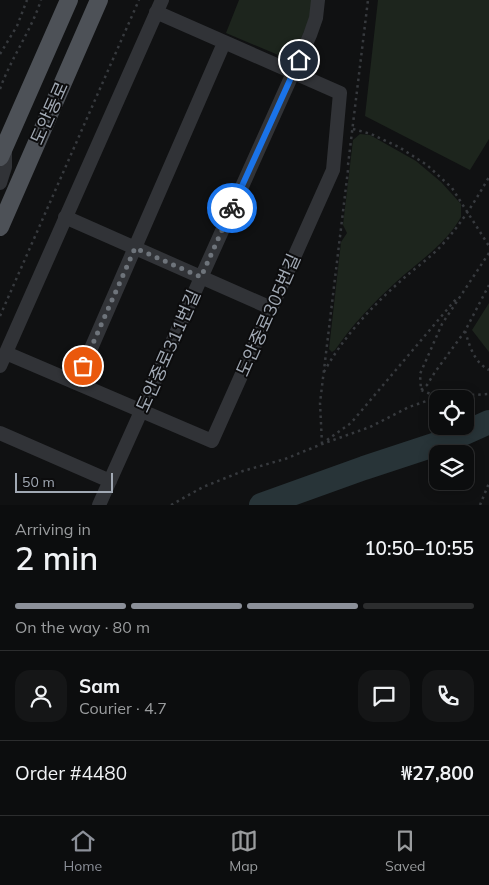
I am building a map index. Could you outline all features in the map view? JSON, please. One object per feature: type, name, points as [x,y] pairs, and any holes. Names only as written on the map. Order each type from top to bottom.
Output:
[{"type":"main road","name":"도안동로","points":[[3,151],[70,0]]},
{"type":"main road","name":"도안동로","points":[[0,227],[99,0]]},
{"type":"street","name":"도안중로311번길","points":[[99,505],[293,73],[313,26],[318,0]]},
{"type":"street","points":[[159,6],[224,42],[293,73]]},
{"type":"street","name":"도안중로305번길","points":[[159,6],[3,359],[76,383],[212,442],[333,170],[340,94],[293,73]]},
{"type":"street","points":[[76,383],[224,42]]},
{"type":"street","points":[[0,182],[5,167],[3,151]]},
{"type":"street","points":[[65,218],[271,308]]},
{"type":"street","points":[[0,433],[110,481]]},
{"type":"path","points":[[0,54],[17,26],[27,0]]},
{"type":"path","points":[[0,89],[11,61],[33,20],[41,0]]},
{"type":"path","points":[[0,316],[139,0]]},
{"type":"path","points":[[322,444],[320,403],[368,0]]},
{"type":"path","points":[[352,129],[371,134],[399,147],[427,165],[452,188],[489,246]]},
{"type":"path","points":[[324,374],[333,356],[369,312],[401,280],[440,248],[468,214],[489,177]]},
{"type":"path","points":[[421,390],[420,374],[442,324],[489,254]]},
{"type":"path","points":[[421,390],[427,385],[465,331],[489,285]]},
{"type":"path","points":[[322,444],[351,423],[464,291]]},
{"type":"path","points":[[465,331],[472,352],[482,366],[489,370]]},
{"type":"path","points":[[421,390],[429,393]]},
{"type":"path","points":[[474,395],[489,394]]},
{"type":"path","points":[[171,505],[203,487],[243,471],[285,459],[370,426],[408,407],[429,399]]},
{"type":"path","points":[[480,505],[489,483]]},
{"type":"shaded area","points":[[239,0],[313,0],[311,16],[293,56],[283,57],[226,33]]},
{"type":"shaded area","points":[[378,0],[489,0],[489,139],[470,170],[365,116]]},
{"type":"shaded area","points":[[360,134],[370,135],[416,161],[441,182],[461,204],[461,217],[448,236],[371,306],[332,352],[329,349],[341,242],[347,233],[343,225],[353,140]]},
{"type":"shaded area","points":[[489,303],[489,352],[472,330]]},
{"type":"waterway","points":[[261,505],[449,440],[489,422]]},
{"type":"way so far","points":[[83,366],[135,248],[201,277],[232,208]]},
{"type":"route","points":[[232,208],[299,60]]}]
